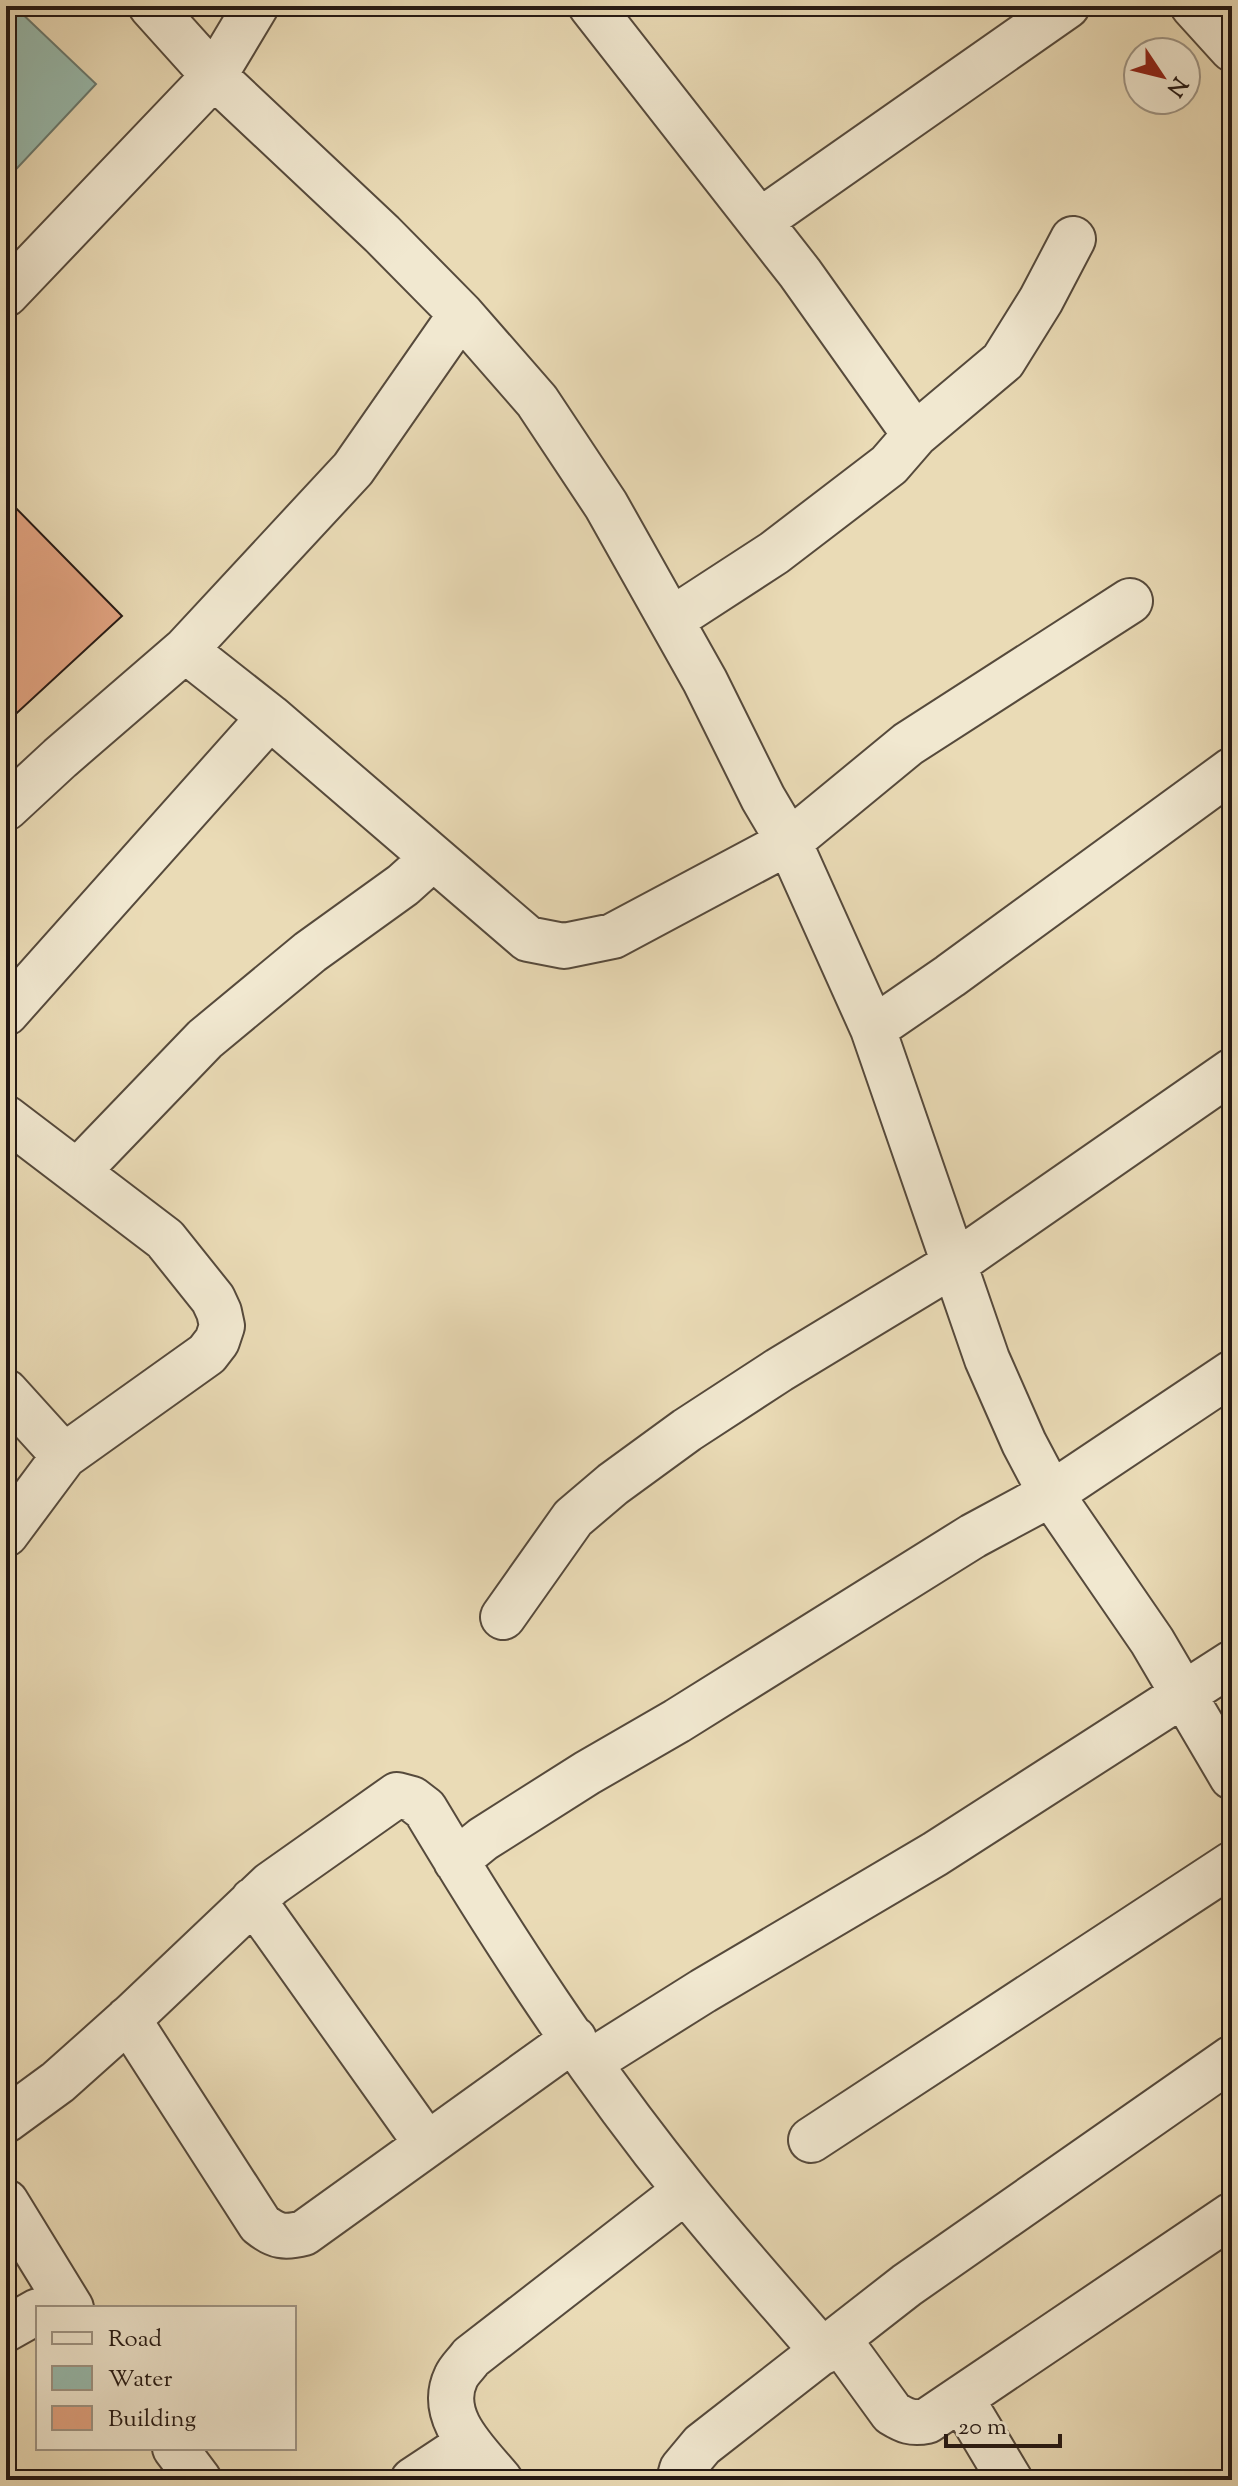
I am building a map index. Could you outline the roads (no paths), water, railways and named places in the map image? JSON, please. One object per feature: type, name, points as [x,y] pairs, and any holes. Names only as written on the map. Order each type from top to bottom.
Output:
[{"type":"street","points":[[151,6],[214,76],[382,234],[461,314],[537,401],[606,505],[705,681],[763,798],[789,842],[873,1029],[987,1359],[1024,1443],[1051,1494],[1107,1573],[1185,1695],[1232,1777]]},
{"type":"street","points":[[6,294],[214,76],[256,6]]},
{"type":"street","points":[[591,6],[800,273],[915,435]]},
{"type":"street","points":[[760,221],[1067,6]]},
{"type":"street","points":[[1193,6],[1232,49]]},
{"type":"street","points":[[671,620],[786,544],[889,465],[915,435],[1003,361],[1041,300],[1073,239]]},
{"type":"street","points":[[6,808],[185,650],[353,469],[461,314]]},
{"type":"street","points":[[185,650],[270,717],[528,939],[564,946],[613,936],[789,842],[908,744],[1130,601]]},
{"type":"street","points":[[6,1013],[270,717]]},
{"type":"street","points":[[873,1029],[1232,770]]},
{"type":"street","points":[[77,1172],[205,1039],[310,952],[403,885],[433,858]]},
{"type":"street","points":[[503,1617],[573,1518],[613,1484],[687,1430],[779,1370],[954,1264],[1232,1071]]},
{"type":"street","points":[[6,1118],[165,1239],[213,1299],[222,1326],[217,1341],[207,1354],[64,1456],[6,1534]]},
{"type":"street","points":[[456,1861],[483,1839],[587,1773],[677,1721],[973,1536],[1051,1494],[1232,1373]]},
{"type":"street","points":[[6,1392],[64,1456]]},
{"type":"street","points":[[128,2019],[260,2224],[274,2235],[288,2237],[304,2233],[426,2143],[582,2051],[703,1991],[935,1854],[1232,1663]]},
{"type":"street","points":[[6,2120],[58,2082],[253,1900],[397,1795],[412,1799],[425,1809],[518,1962],[685,2191],[892,2413],[904,2421],[915,2424],[927,2421],[1232,2215]]},
{"type":"street","points":[[811,2140],[1232,1864]]},
{"type":"street","points":[[253,1900],[426,2143]]},
{"type":"street","points":[[679,2480],[682,2469],[702,2445],[907,2285],[1232,2058]]},
{"type":"street","points":[[500,2480],[469,2443],[454,2419],[449,2400],[456,2376],[471,2357],[685,2191]]},
{"type":"street","points":[[6,2202],[54,2306]]},
{"type":"street","points":[[6,2329],[36,2315]]},
{"type":"street","points":[[961,2398],[1010,2480]]},
{"type":"street","points":[[413,2480],[469,2443]]},
{"type":"street","points":[[176,2450],[199,2480]]},
{"type":"water","points":[[6,6],[14,6],[96,84],[6,180]]}]
